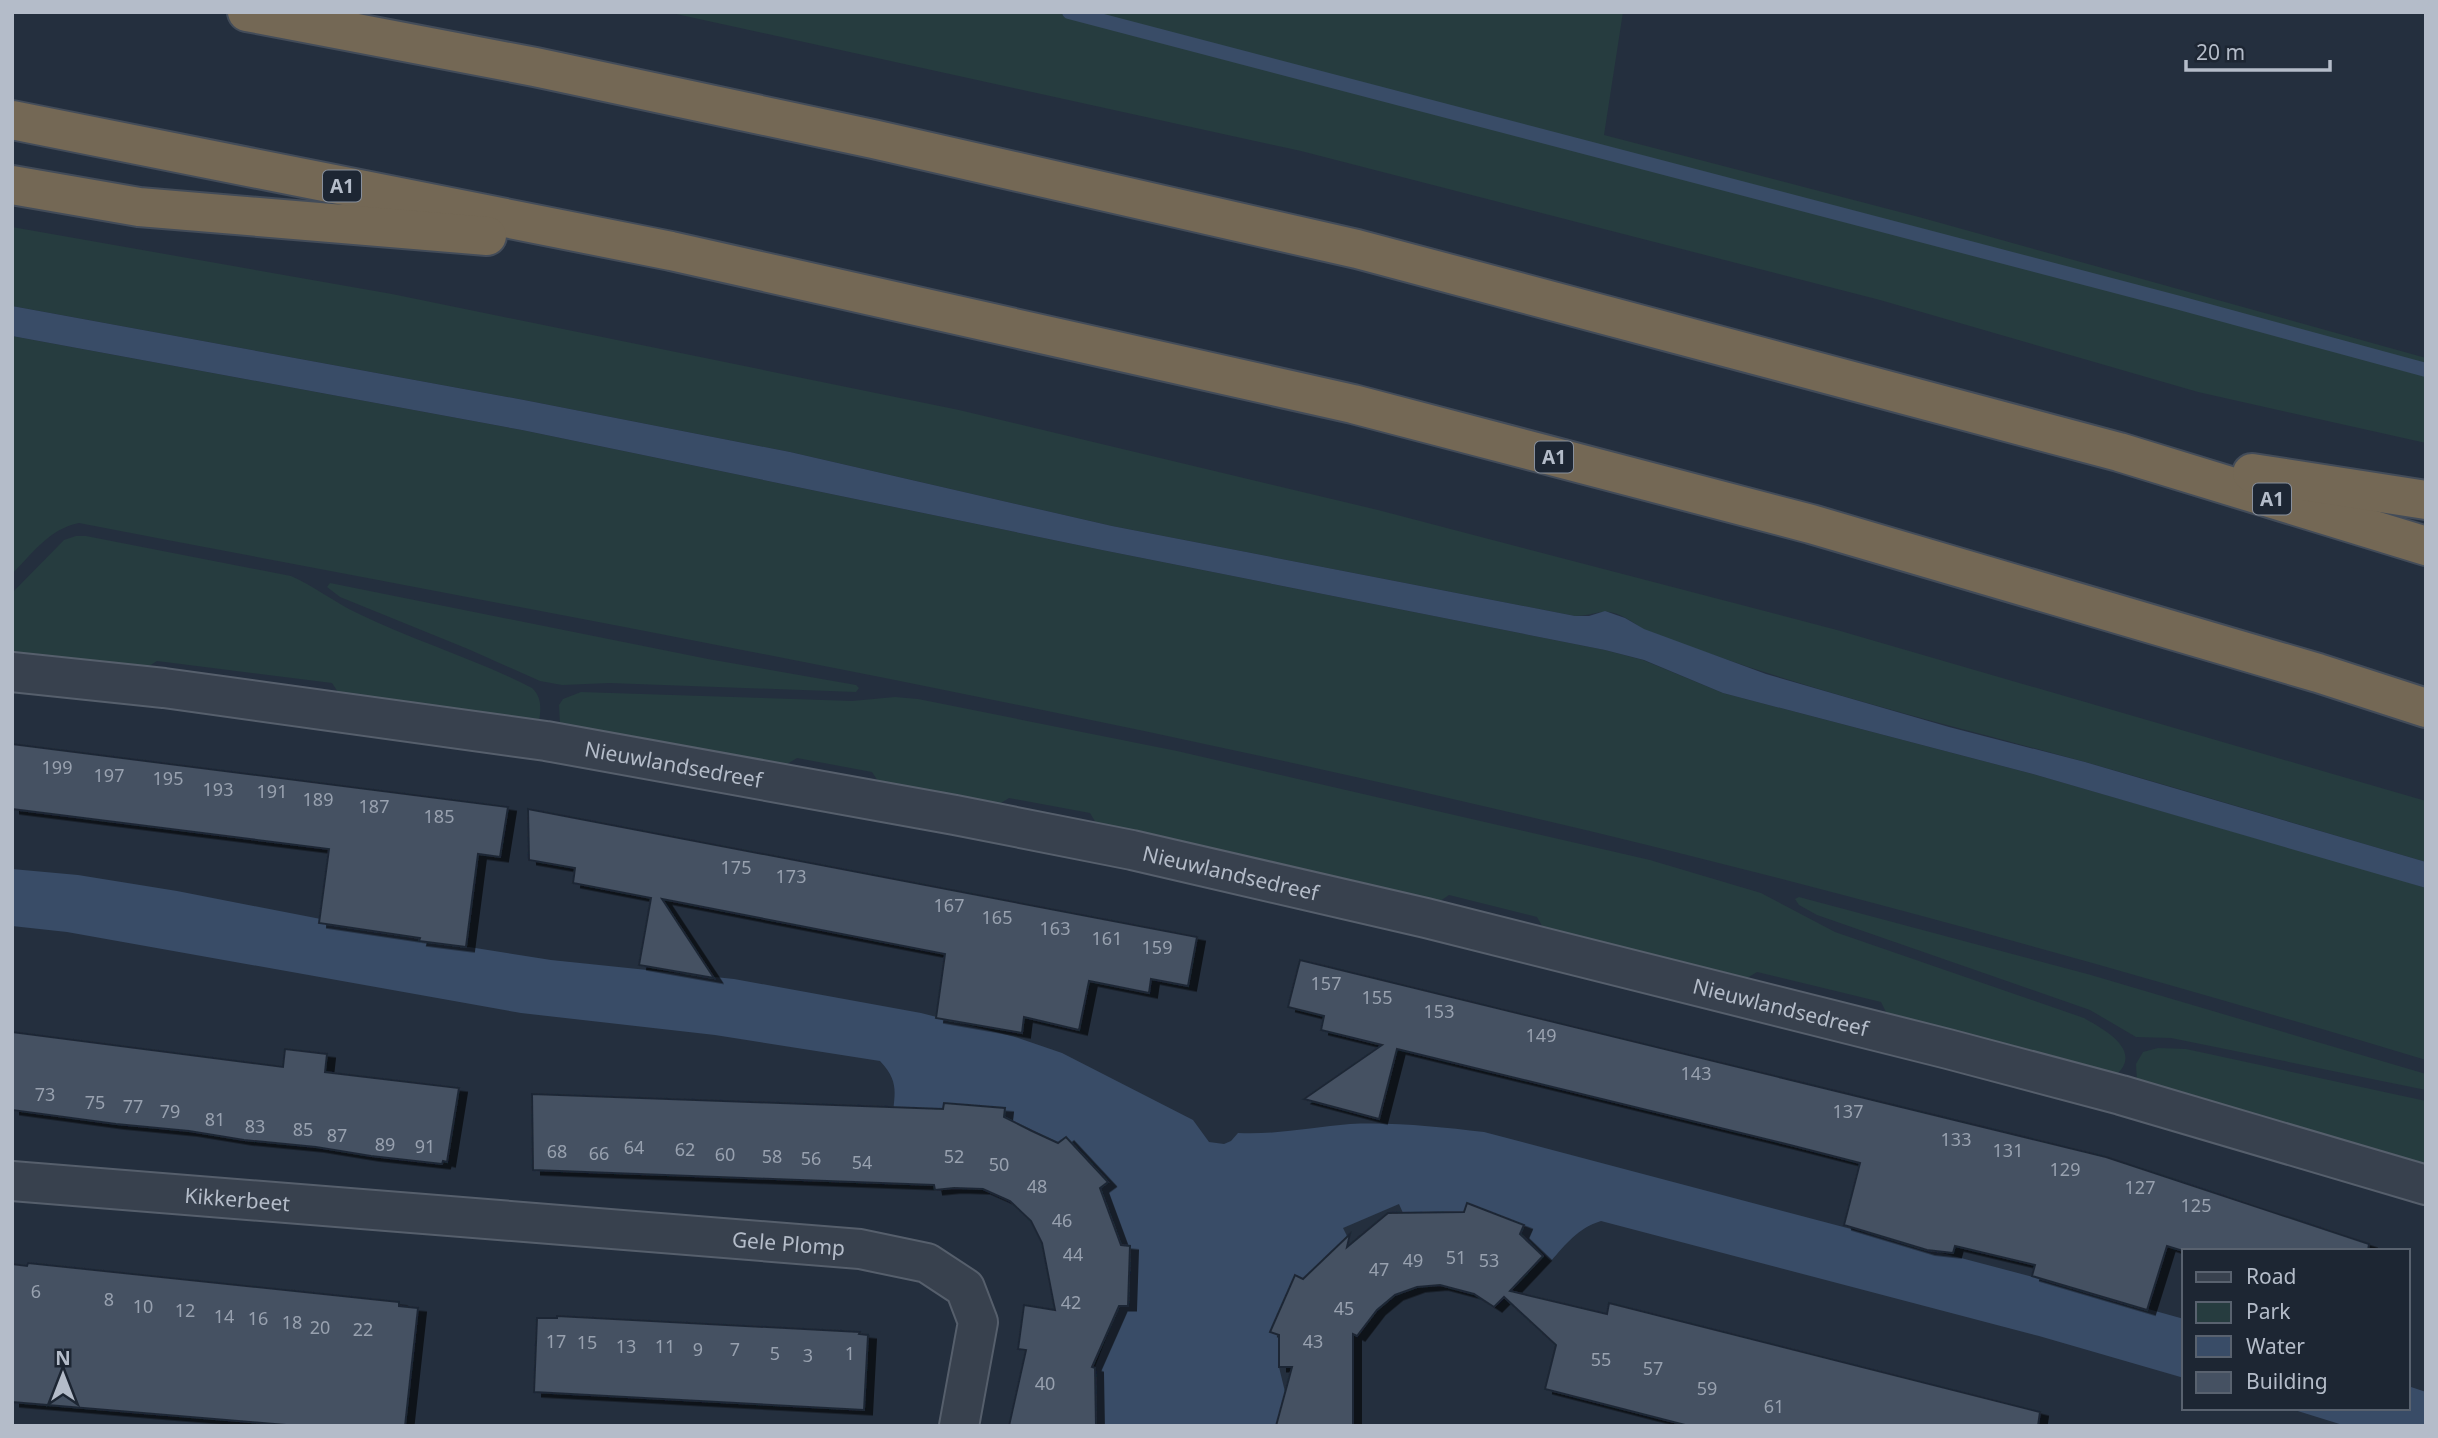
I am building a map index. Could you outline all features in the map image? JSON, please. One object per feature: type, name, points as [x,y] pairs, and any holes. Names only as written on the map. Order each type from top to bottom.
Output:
[{"type":"highway","name":"A1","points":[[247,12],[535,67],[887,142],[1357,249],[2119,452],[2426,546]]},
{"type":"highway","name":"A1","points":[[12,120],[671,251],[1047,333],[1366,407],[1811,524],[2305,669],[2426,708]]},
{"type":"highway","name":"A1","points":[[12,185],[139,207],[671,251]]},
{"type":"highway","name":"A1","points":[[2119,452],[2426,500]]},
{"type":"street","name":"Nieuwlandsedreef","points":[[12,672],[164,688],[546,741],[915,807],[1132,850],[1412,915],[1948,1049],[2122,1095],[2426,1185]]},
{"type":"street","name":"Kikkerbeet","points":[[12,1181],[460,1217]]},
{"type":"street","name":"Gele Plomp","points":[[460,1217],[860,1249],[927,1263],[965,1288],[978,1322],[958,1426]]},
{"type":"green space","points":[[667,12],[1623,12],[1604,135],[1919,217],[2426,358],[2426,443],[2198,392],[1880,300],[1301,151]]},
{"type":"green space","points":[[12,227],[392,294],[959,410],[1378,510],[1837,630],[2426,801],[2426,862],[2128,774],[1807,685],[1643,629],[1614,613],[1575,616],[1112,526],[790,452],[12,306]]},
{"type":"green space","points":[[12,336],[522,430],[1102,550],[1605,650],[1643,660],[1723,693],[2033,774],[2385,875],[2426,888],[2426,1060],[2090,962],[1639,843],[1346,775],[985,698],[79,523],[50,536],[12,574]]},
{"type":"green space","points":[[76,536],[291,576],[379,623],[532,688],[539,699],[539,722],[342,698],[332,683],[157,661],[140,672],[12,658],[12,593],[64,540]]},
{"type":"green space","points":[[330,583],[708,659],[856,685],[859,688],[856,692],[609,683],[562,685],[540,681],[340,597],[327,587]]},
{"type":"green space","points":[[581,692],[852,701],[895,697],[918,699],[1177,751],[1650,860],[1761,893],[1835,932],[2084,1018],[2118,1041],[2125,1057],[2123,1066],[2116,1075],[1889,1018],[1881,1002],[1757,972],[1742,981],[1546,933],[1537,917],[1449,895],[1434,905],[1099,828],[1090,813],[1009,798],[993,808],[882,787],[872,772],[797,758],[782,767],[560,725],[559,705],[563,699]]},
{"type":"green space","points":[[1799,897],[2091,975],[2426,1074],[2426,1090],[2171,1038],[2136,1037],[2090,1010],[1817,915],[1799,905],[1795,899]]},
{"type":"green space","points":[[2158,1048],[2186,1049],[2426,1101],[2426,1169],[2137,1082],[2136,1064],[2143,1052]]},
{"type":"water","points":[[12,306],[790,452],[1112,526],[1575,616],[1589,616],[1605,611],[1644,629],[1766,674],[1949,727],[2085,762],[2426,862],[2426,888],[2033,774],[1723,693],[1644,660],[1605,650],[1102,550],[522,430],[12,336]]},
{"type":"water","points":[[12,869],[78,875],[177,891],[444,943],[551,960],[734,979],[921,1013],[1015,1037],[1062,1053],[1193,1120],[1209,1142],[1224,1144],[1238,1133],[1280,1132],[1350,1124],[1401,1124],[1484,1132],[2182,1318],[2182,1377],[2039,1336],[1601,1221],[1579,1232],[1551,1261],[1520,1234],[1523,1225],[1467,1204],[1463,1213],[1403,1213],[1399,1204],[1343,1228],[1347,1236],[1303,1279],[1279,1335],[1279,1367],[1286,1396],[1286,1412],[1280,1412],[1276,1426],[1077,1426],[1096,1414],[1095,1367],[1119,1306],[1128,1306],[1130,1246],[1121,1245],[1100,1189],[1106,1182],[1058,1143],[1004,1117],[1004,1108],[944,1104],[943,1113],[892,1129],[894,1085],[892,1077],[880,1061],[715,1035],[521,1013],[67,932],[12,926]]},
{"type":"water","points":[[2410,1387],[2426,1392],[2426,1426],[2346,1426],[2294,1410],[2410,1410]]},
{"type":"building","points":[[12,744],[508,807],[500,857],[478,854],[466,947],[319,923],[329,849],[12,809]]},
{"type":"building","points":[[528,809],[1197,937],[1188,986],[1151,979],[1149,993],[1089,981],[1079,1030],[1024,1017],[1022,1033],[936,1018],[945,954],[662,899],[714,978],[639,965],[651,898],[573,883],[575,868],[529,860]]},
{"type":"building","points":[[1300,960],[2106,1157],[2369,1244],[2368,1249],[2182,1251],[2167,1246],[2147,1310],[2032,1276],[2035,1265],[1955,1246],[1953,1253],[1927,1250],[1844,1225],[1860,1163],[1786,1144],[1397,1049],[1379,1119],[1304,1099],[1382,1045],[1321,1030],[1324,1016],[1288,1007]]},
{"type":"building","points":[[12,1032],[283,1067],[285,1049],[327,1054],[325,1072],[459,1088],[447,1162],[443,1161],[442,1164],[371,1156],[12,1110]]},
{"type":"building","points":[[532,1094],[943,1109],[944,1103],[1005,1108],[1004,1117],[1032,1131],[1058,1143],[1066,1137],[1108,1182],[1100,1188],[1121,1245],[1130,1246],[1128,1306],[1119,1306],[1092,1367],[1095,1368],[1096,1426],[1009,1426],[1026,1350],[1018,1349],[1024,1305],[1055,1310],[1042,1243],[1031,1221],[1010,1201],[983,1189],[935,1190],[934,1185],[533,1170]]},
{"type":"building","points":[[1467,1203],[1524,1225],[1520,1234],[1543,1256],[1510,1291],[1607,1314],[1609,1303],[2040,1412],[2038,1426],[1689,1426],[1545,1389],[1556,1345],[1504,1297],[1494,1307],[1474,1294],[1440,1285],[1417,1287],[1395,1295],[1377,1310],[1357,1336],[1353,1334],[1353,1426],[1276,1426],[1292,1367],[1279,1367],[1279,1335],[1270,1332],[1295,1275],[1303,1279],[1350,1234],[1347,1247],[1388,1213],[1464,1212]]},
{"type":"building","points":[[28,1263],[399,1302],[399,1306],[418,1308],[405,1426],[298,1426],[12,1402],[12,1264],[27,1266]]},
{"type":"building","points":[[557,1316],[860,1332],[859,1334],[868,1335],[864,1410],[534,1392],[537,1318]]},
{"type":"waterway","points":[[1069,12],[2426,370]]}]
